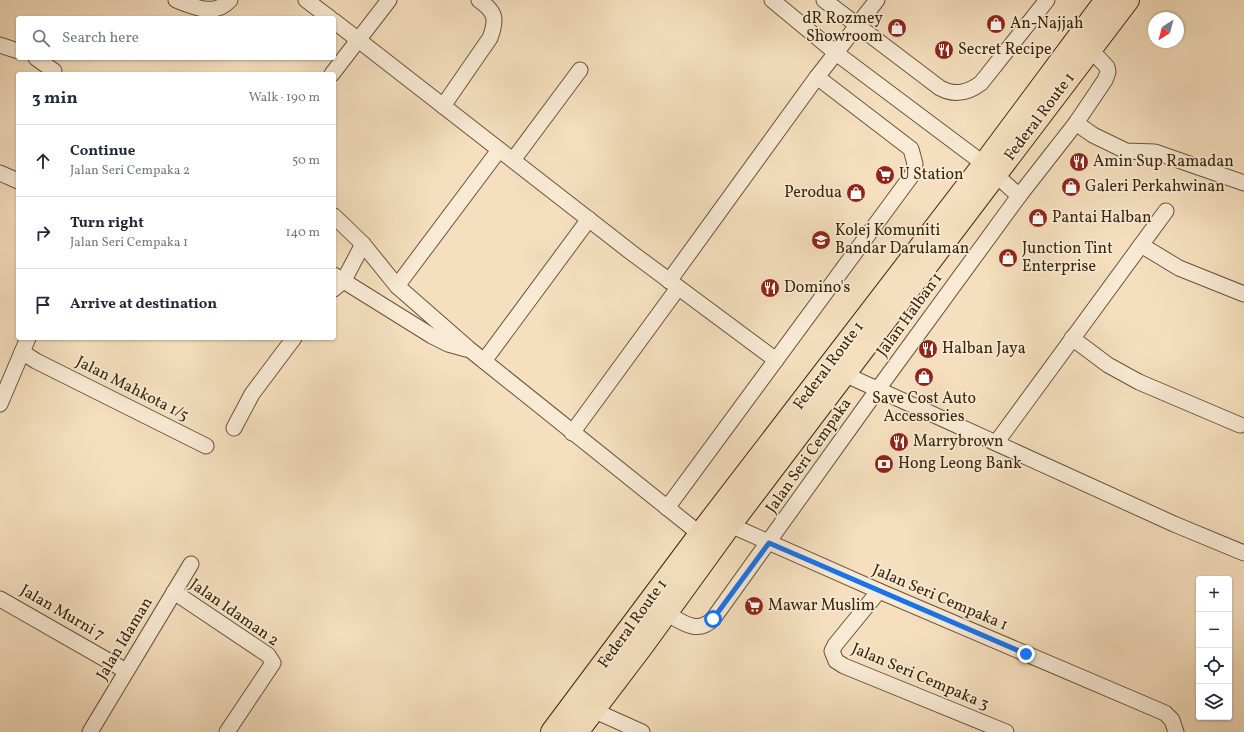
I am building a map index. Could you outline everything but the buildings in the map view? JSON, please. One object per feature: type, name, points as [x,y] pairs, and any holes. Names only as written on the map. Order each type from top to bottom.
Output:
[{"type":"highway","name":"Federal Route 1","points":[[552,732],[584,706],[666,613],[730,525],[844,374],[990,169],[1106,0]]},
{"type":"highway","name":"Federal Route 1","points":[[576,732],[584,706],[700,534],[990,169],[1091,50],[1128,0]]},
{"type":"street","points":[[176,0],[210,10],[224,6],[230,0]]},
{"type":"street","points":[[306,0],[327,16]]},
{"type":"street","points":[[334,72],[389,0]]},
{"type":"street","points":[[443,106],[490,38],[494,27],[495,19],[492,12],[479,0]]},
{"type":"street","points":[[772,0],[836,53],[990,169],[1019,196]]},
{"type":"street","points":[[824,0],[940,88],[948,92],[960,93],[973,90],[981,84],[1047,0]]},
{"type":"street","points":[[572,433],[817,77],[877,0]]},
{"type":"street","points":[[336,23],[499,150],[776,360]]},
{"type":"street","points":[[0,45],[16,50]]},
{"type":"street","name":"Jalan Halban 1","points":[[878,389],[1019,196],[1076,123],[1107,76],[1108,72],[1104,62],[1091,50]]},
{"type":"street","points":[[39,60],[54,71]]},
{"type":"street","points":[[513,160],[580,70]]},
{"type":"street","points":[[667,508],[912,175],[915,164],[911,149],[817,77]]},
{"type":"street","points":[[1076,123],[1093,135],[1126,151],[1155,152],[1244,183]]},
{"type":"street","points":[[397,286],[499,150]]},
{"type":"street","points":[[0,174],[16,180]]},
{"type":"street","points":[[996,443],[1166,211]]},
{"type":"street","points":[[336,218],[363,244],[397,286],[469,349],[700,534]]},
{"type":"street","points":[[484,360],[589,219]]},
{"type":"street","points":[[363,244],[337,281],[432,336],[448,344],[469,349]]},
{"type":"street","points":[[1141,245],[1179,268],[1244,294]]},
{"type":"street","points":[[1072,338],[1108,365],[1139,382],[1240,425]]},
{"type":"street","points":[[0,404],[27,340]]},
{"type":"street","points":[[234,428],[252,394],[292,340]]},
{"type":"street","name":"Jalan Mahkota 1/5","points":[[22,352],[43,365],[206,446]]},
{"type":"street","points":[[844,374],[1174,524],[1244,553]]},
{"type":"street","name":"Jalan Seri Cempaka","points":[[666,613],[692,627],[707,625],[769,543],[878,389]]},
{"type":"street","name":"Jalan Seri Cempaka 1","points":[[730,525],[879,592],[1165,713],[1172,720],[1176,732]]},
{"type":"street","name":"Jalan Idaman","points":[[90,732],[190,564]]},
{"type":"street","name":"Jalan Idaman 2","points":[[174,592],[268,655],[273,663],[227,732]]},
{"type":"street","name":"Jalan Seri Cempaka 3","points":[[879,592],[835,645],[832,651],[836,661],[844,666],[1006,732]]},
{"type":"street","name":"Jalan Murni 7","points":[[0,598],[126,671]]},
{"type":"street","points":[[584,706],[642,732]]},
{"type":"place","name":"An-Najjah","points":[[996,24]]},
{"type":"place","name":"dR Rozmey Showroom","points":[[897,28]]},
{"type":"place","name":"Secret Recipe","points":[[944,50]]},
{"type":"place","name":"Amin Sup Ramadan","points":[[1079,162]]},
{"type":"place","name":"U Station","points":[[885,175]]},
{"type":"place","name":"Galeri Perkahwinan","points":[[1071,187]]},
{"type":"place","name":"Perodua","points":[[856,193]]},
{"type":"place","name":"Pantai Halban","points":[[1038,218]]},
{"type":"place","name":"Kolej Komuniti Bandar Darulaman","points":[[821,240]]},
{"type":"place","name":"Junction Tint Enterprise","points":[[1008,258]]},
{"type":"place","name":"Domino's","points":[[770,288]]},
{"type":"place","name":"Halban Jaya","points":[[928,349]]},
{"type":"place","name":"Save Cost Auto Accessories","points":[[924,377]]},
{"type":"place","name":"Marrybrown","points":[[899,442]]},
{"type":"place","name":"Hong Leong Bank","points":[[884,464]]},
{"type":"place","name":"Mawar Muslim","points":[[754,606]]},
{"type":"route","points":[[713,619],[769,543],[879,592],[1026,654]]}]
